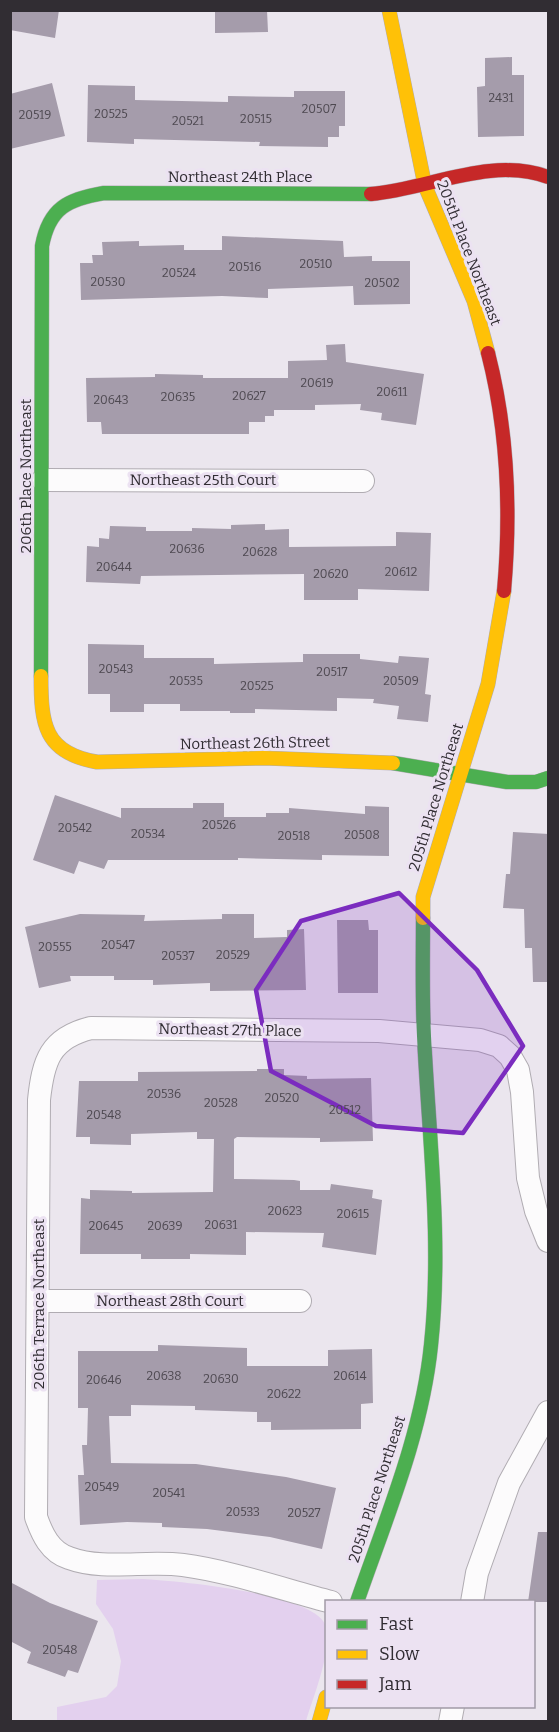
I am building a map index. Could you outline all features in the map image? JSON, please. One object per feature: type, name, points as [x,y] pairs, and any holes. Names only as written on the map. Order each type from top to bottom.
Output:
[{"type":"street","name":"205th Place Northeast","points":[[358,1600],[404,1468],[418,1419],[431,1347],[436,1285],[435,1192],[424,1035],[423,897],[488,684],[502,612],[508,548],[506,459],[499,396],[474,301],[425,186],[389,10]]},
{"type":"street","name":"Northeast 24th Place","points":[[57,209],[73,199],[104,193],[365,195],[425,186],[483,171],[512,168],[549,177]]},
{"type":"street","name":"206th Place Northeast","points":[[53,744],[47,732],[41,701],[42,246],[44,231],[57,209]]},
{"type":"street","name":"Northeast 25th Court","points":[[43,480],[363,481]]},
{"type":"street","name":"Northeast 26th Street","points":[[53,744],[78,760],[97,762],[333,759],[462,772],[528,784],[549,778]]},
{"type":"street","name":"Northeast 27th Place","points":[[47,1059],[56,1045],[72,1033],[91,1028],[379,1031],[480,1040],[500,1046],[510,1056],[518,1070],[522,1092],[528,1178],[536,1212],[549,1241]]},
{"type":"street","name":"206th Terrace Northeast","points":[[47,1059],[41,1077],[39,1100],[36,1517],[43,1537],[66,1558],[87,1563],[156,1562],[186,1565],[325,1600]]},
{"type":"street","name":"Northeast 28th Court","points":[[39,1301],[300,1301]]},
{"type":"street","points":[[472,1600],[477,1573],[508,1483],[549,1412]]},
{"type":"street","points":[[319,1722],[325,1703]]},
{"type":"highlighted area","points":[[399,893],[477,970],[523,1046],[463,1133],[376,1126],[271,1071],[256,990],[301,921]]},
{"type":"shaded area","points":[[143,1579],[213,1586],[273,1597],[299,1605],[317,1615],[325,1626],[325,1655],[306,1721],[57,1722],[57,1707],[106,1697],[117,1686],[121,1661],[113,1629],[96,1604],[97,1580]]},
{"type":"building","points":[[10,10],[59,10],[55,38],[10,30]]},
{"type":"building","points":[[215,10],[267,10],[268,32],[215,33]]},
{"type":"building","points":[[512,57],[512,75],[524,75],[524,136],[478,137],[477,87],[485,86],[485,58]]},
{"type":"building","points":[[52,83],[65,136],[10,149],[10,94]]},
{"type":"building","points":[[88,85],[135,86],[135,100],[228,102],[228,96],[294,97],[294,91],[345,91],[345,126],[339,126],[339,137],[328,137],[328,147],[259,146],[260,142],[134,139],[134,144],[87,142]]},
{"type":"building","points":[[222,236],[343,241],[344,257],[372,256],[372,261],[410,261],[410,304],[354,305],[353,286],[268,289],[268,298],[222,296],[81,300],[80,263],[93,263],[92,255],[103,255],[102,242],[139,241],[139,246],[184,245],[184,250],[222,250]]},
{"type":"building","points":[[345,344],[346,362],[424,374],[416,425],[381,420],[382,413],[360,410],[361,404],[315,405],[315,410],[274,410],[274,416],[265,416],[265,422],[249,422],[249,434],[102,434],[101,422],[87,422],[86,378],[155,377],[155,374],[203,375],[203,378],[288,378],[288,361],[327,360],[326,345]]},
{"type":"building","points":[[265,524],[265,530],[289,529],[289,547],[396,546],[396,532],[431,533],[429,591],[358,589],[358,600],[304,600],[304,574],[141,576],[140,584],[86,582],[87,546],[99,547],[99,538],[109,539],[110,526],[146,527],[146,531],[192,531],[192,528],[231,529],[231,525]]},
{"type":"building","points":[[88,644],[144,645],[144,658],[214,658],[214,664],[303,662],[303,654],[360,654],[360,659],[398,663],[399,656],[429,658],[425,694],[431,695],[428,722],[397,719],[399,706],[373,703],[374,699],[337,698],[337,711],[255,709],[255,713],[230,713],[230,711],[180,711],[180,704],[144,704],[144,712],[110,712],[110,694],[88,694]]},
{"type":"building","points":[[55,795],[121,818],[121,808],[193,808],[193,803],[224,803],[224,817],[266,817],[266,813],[289,813],[289,808],[365,814],[365,806],[389,807],[389,856],[322,855],[322,860],[238,858],[238,860],[108,860],[104,869],[79,861],[74,874],[33,860]]},
{"type":"building","points":[[513,832],[549,834],[549,982],[533,982],[532,948],[525,948],[524,909],[503,908],[506,874],[510,874]]},
{"type":"building","points":[[80,914],[145,915],[144,921],[222,919],[222,914],[254,914],[254,938],[287,937],[287,930],[304,929],[306,990],[210,991],[210,983],[153,985],[153,980],[114,980],[114,976],[70,976],[71,981],[39,988],[25,927]]},
{"type":"building","points":[[337,920],[368,920],[369,930],[378,930],[378,993],[338,993]]},
{"type":"building","points":[[257,1069],[284,1069],[284,1075],[307,1076],[307,1079],[371,1078],[373,1141],[320,1142],[320,1138],[237,1137],[234,1139],[234,1179],[300,1181],[300,1190],[330,1190],[331,1184],[373,1190],[372,1198],[382,1200],[376,1255],[322,1247],[324,1233],[246,1232],[246,1255],[190,1254],[190,1259],[141,1259],[141,1254],[80,1254],[81,1198],[90,1199],[90,1190],[132,1191],[132,1193],[213,1192],[214,1139],[197,1139],[197,1132],[131,1134],[131,1145],[90,1144],[90,1137],[76,1137],[79,1081],[138,1081],[138,1072],[257,1071]]},
{"type":"building","points":[[158,1345],[247,1348],[247,1366],[328,1366],[328,1350],[372,1349],[373,1403],[361,1404],[361,1429],[271,1430],[271,1422],[257,1422],[257,1412],[195,1410],[195,1406],[131,1405],[131,1416],[109,1416],[111,1463],[196,1464],[286,1477],[336,1488],[322,1549],[270,1537],[207,1529],[162,1527],[162,1523],[127,1522],[80,1525],[78,1475],[84,1475],[82,1445],[87,1445],[88,1408],[78,1408],[78,1351],[158,1351]]},
{"type":"building","points":[[538,1532],[549,1532],[549,1602],[528,1600]]},
{"type":"building","points":[[10,1582],[50,1603],[98,1621],[78,1673],[68,1670],[65,1677],[27,1663],[31,1652],[10,1641]]},
{"type":"traffic: fast","points":[[41,676],[42,246],[45,233],[55,214],[70,202],[104,193],[371,194]]},
{"type":"traffic: fast","points":[[393,763],[507,782],[536,782],[548,778]]},
{"type":"traffic: fast","points":[[358,1600],[402,1475],[420,1411],[431,1345],[435,1229],[423,1021],[423,918]]},
{"type":"traffic: slow","points":[[389,10],[425,186],[474,301],[488,353]]},
{"type":"traffic: slow","points":[[423,918],[423,897],[488,684],[504,591]]},
{"type":"traffic: slow","points":[[41,676],[42,708],[49,734],[66,752],[79,758],[97,762],[263,758],[393,763]]},
{"type":"traffic: slow","points":[[319,1722],[325,1701]]},
{"type":"traffic: jam","points":[[371,194],[482,172],[526,171],[548,177]]},
{"type":"traffic: jam","points":[[488,353],[504,442],[507,502],[504,591]]}]
